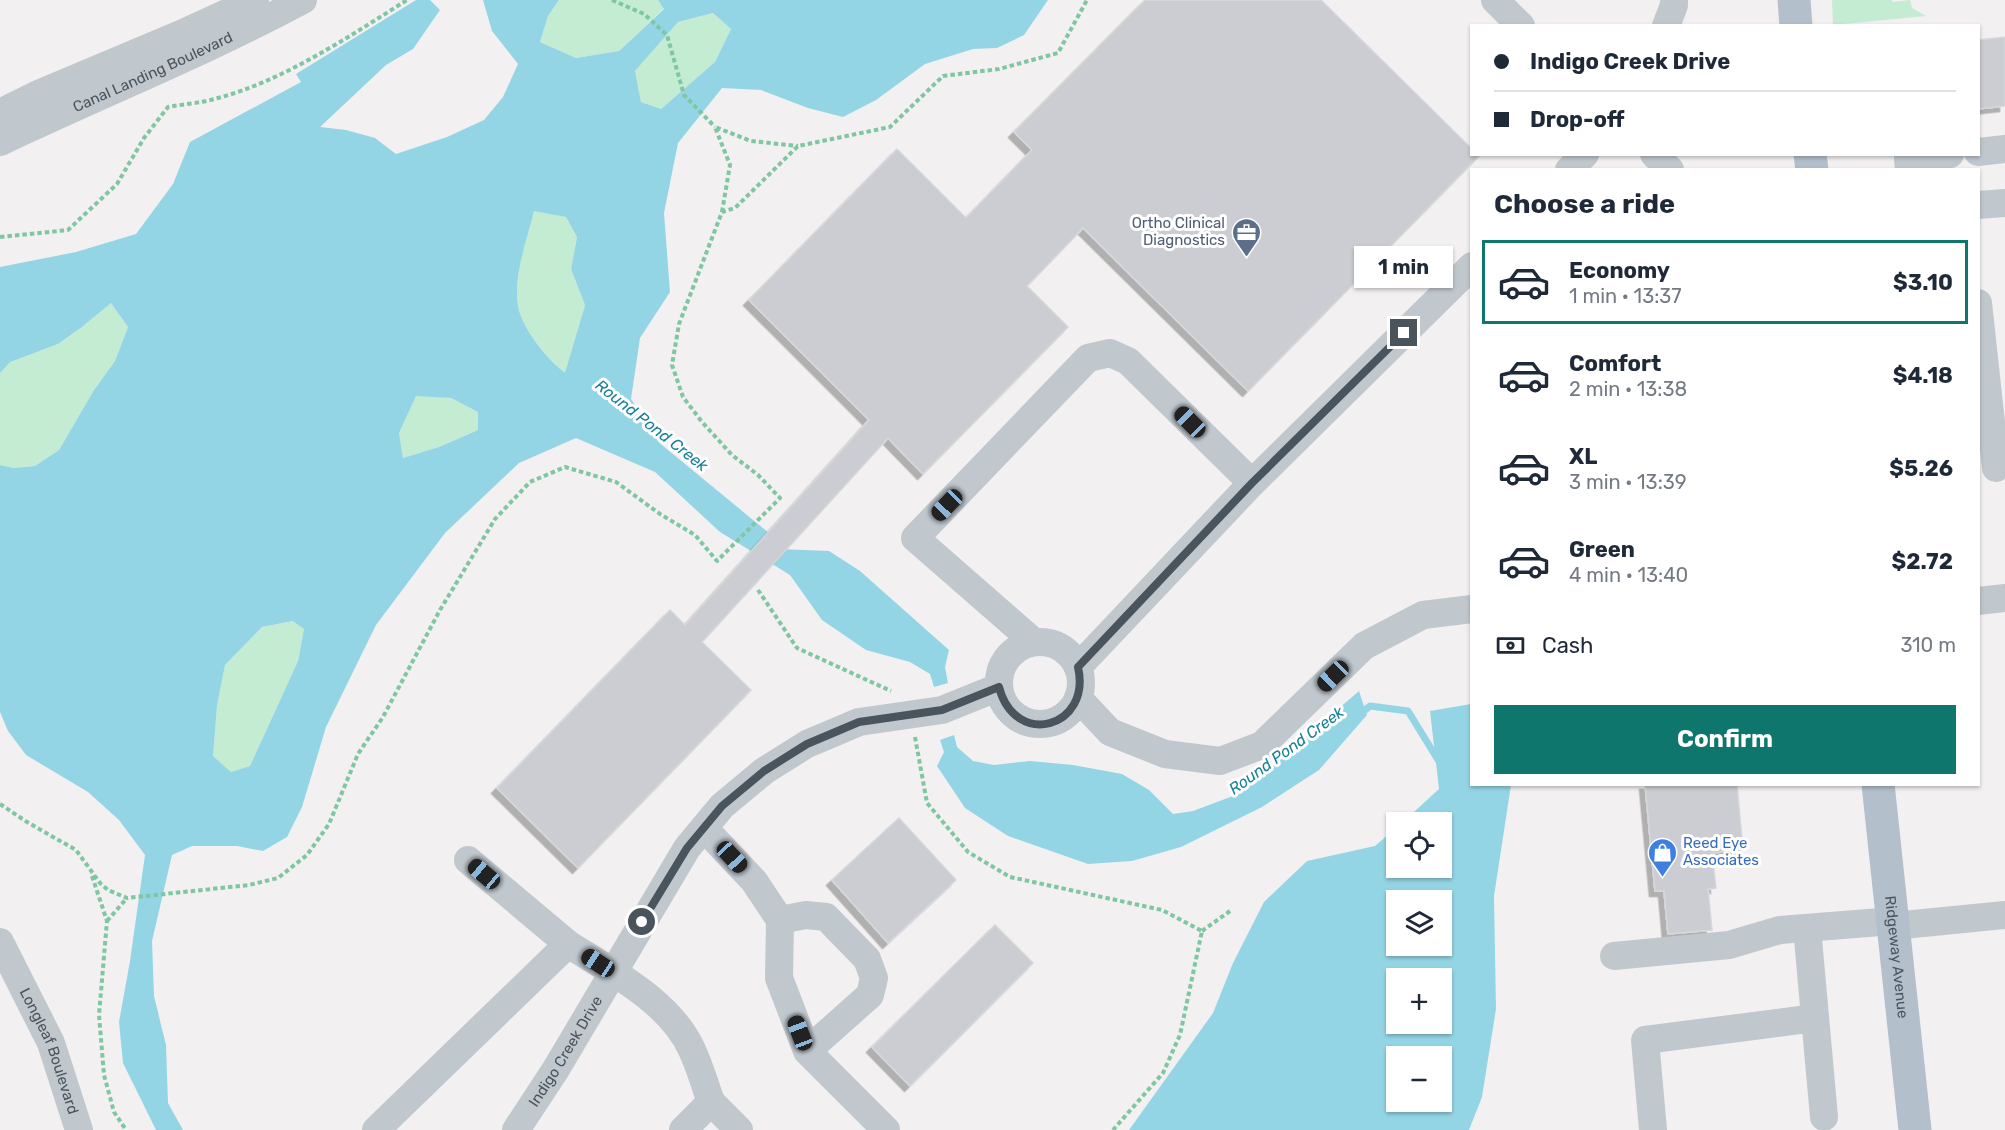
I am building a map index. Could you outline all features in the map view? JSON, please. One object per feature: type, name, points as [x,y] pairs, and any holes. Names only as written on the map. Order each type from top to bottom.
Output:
[{"type":"main road","points":[[1794,0],[1796,24]]},
{"type":"main road","name":"Ridgeway Avenue","points":[[1878,786],[1915,1130]]},
{"type":"street","name":"Canal Landing Boulevard","points":[[0,113],[36,95],[255,0]]},
{"type":"street","name":"Canal Landing Boulevard","points":[[0,142],[72,107],[179,62],[303,0]]},
{"type":"street","points":[[1495,0],[1519,24]]},
{"type":"street","points":[[1667,24],[1674,0]]},
{"type":"street","points":[[1980,152],[2005,149]]},
{"type":"street","points":[[1571,168],[1583,156]]},
{"type":"street","points":[[1656,156],[1668,168]]},
{"type":"street","points":[[1909,168],[1908,159],[1933,156]]},
{"type":"street","points":[[1980,205],[2005,203]]},
{"type":"street","points":[[1078,667],[1252,483],[1470,268]]},
{"type":"street","points":[[1980,321],[1996,468]]},
{"type":"street","points":[[1034,642],[915,538],[1088,358],[1110,353],[1128,361],[1252,483]]},
{"type":"street","points":[[1980,601],[2005,598]]},
{"type":"street","points":[[1078,698],[1110,732],[1165,754],[1220,761],[1262,745],[1364,646],[1423,615],[1470,609]]},
{"type":"street","points":[[1045,642],[1059,646],[1070,655],[1078,667],[1081,681],[1078,698],[1071,710],[1060,719],[1046,724],[1022,721],[1010,713],[1002,701],[999,687],[1001,668],[1009,655],[1020,646],[1045,642]]},
{"type":"street","name":"Indigo Creek Drive","points":[[516,1130],[556,1069],[687,848],[722,806],[764,771],[807,744],[859,722],[942,710],[999,687]]},
{"type":"street","points":[[704,828],[754,881],[780,920],[779,978],[807,1051],[886,1130]]},
{"type":"street","points":[[468,860],[568,944],[664,1010],[692,1048],[711,1102],[739,1130]]},
{"type":"street","points":[[780,920],[806,915],[826,917],[867,958],[874,978],[870,996],[807,1051]]},
{"type":"street","points":[[1614,956],[1729,945],[1779,930],[2005,915]]},
{"type":"street","points":[[1806,928],[1824,1117]]},
{"type":"street","name":"Longleaf Boulevard","points":[[0,942],[51,1043],[79,1130]]},
{"type":"street","points":[[376,1130],[568,944]]},
{"type":"street","points":[[1653,1130],[1645,1041],[1815,1018]]},
{"type":"street","points":[[684,1130],[711,1102]]},
{"type":"path","points":[[0,237],[68,230],[117,184],[144,138],[168,107],[217,99],[263,83],[336,44],[407,0]]},
{"type":"path","points":[[0,804],[76,850],[91,873],[108,890],[127,898],[249,885],[278,878],[307,855],[329,824],[358,754],[383,717],[440,610],[495,519],[530,482],[565,467],[616,482],[660,514],[695,535],[717,561],[780,498],[732,455],[683,398],[672,365],[680,324],[722,213],[730,165],[715,127],[684,95],[667,35],[644,14],[612,0]]},
{"type":"path","points":[[715,127],[751,141],[798,146],[890,127],[943,76],[999,69],[1058,53],[1087,0]]},
{"type":"path","points":[[722,213],[735,208],[798,146]]},
{"type":"path","points":[[758,590],[797,648],[902,695],[911,716],[927,803],[968,852],[1010,877],[1162,910],[1202,931]]},
{"type":"path","points":[[91,873],[107,921],[99,1015],[104,1076],[114,1112],[126,1130]]},
{"type":"path","points":[[107,921],[127,898]]},
{"type":"path","points":[[1113,1130],[1163,1073],[1180,1035],[1202,931],[1230,911]]},
{"type":"green space","points":[[559,0],[658,0],[664,8],[619,51],[576,58],[540,42],[548,16]]},
{"type":"green space","points":[[1832,0],[1892,0],[1893,2],[1910,0],[1912,8],[1926,16],[1843,24],[1833,24]]},
{"type":"green space","points":[[713,13],[731,29],[715,62],[661,109],[641,102],[635,71],[678,22]]},
{"type":"green space","points":[[534,210],[566,217],[577,237],[571,269],[585,305],[565,374],[530,334],[518,306],[519,270]]},
{"type":"green space","points":[[111,303],[128,327],[115,361],[94,390],[59,450],[35,466],[13,468],[0,465],[0,373],[9,362],[58,344]]},
{"type":"green space","points":[[416,395],[451,398],[478,412],[478,430],[439,447],[403,458],[399,433]]},
{"type":"green space","points":[[294,621],[304,629],[298,661],[250,766],[231,772],[213,756],[217,706],[225,665],[262,627]]},
{"type":"water","points":[[416,0],[430,0],[440,10],[413,49],[386,65],[320,127],[346,130],[375,138],[396,154],[447,137],[484,120],[503,97],[518,64],[492,31],[483,0],[559,0],[548,16],[540,42],[576,58],[619,51],[664,9],[658,0],[1048,0],[1024,35],[997,48],[973,49],[925,64],[876,100],[843,117],[808,108],[761,90],[722,88],[678,143],[664,213],[670,292],[640,338],[631,399],[668,455],[779,549],[829,551],[860,571],[949,650],[945,667],[948,683],[934,687],[930,674],[910,662],[866,650],[822,620],[790,575],[720,532],[655,472],[576,438],[519,463],[445,533],[376,625],[326,727],[302,807],[287,837],[263,851],[237,846],[192,846],[172,855],[152,941],[154,996],[166,1045],[168,1103],[183,1130],[156,1130],[123,1063],[119,1022],[145,855],[119,820],[88,792],[26,755],[8,731],[0,712],[0,465],[13,468],[35,466],[59,450],[94,390],[115,361],[128,327],[111,303],[58,344],[10,362],[0,373],[0,267],[76,252],[136,234],[173,184],[190,142],[301,82],[296,74]],"holes":[[[713,13],[731,29],[715,62],[661,109],[641,102],[635,71],[678,22]],[[534,211],[566,217],[577,237],[571,269],[585,305],[565,373],[530,334],[520,315],[517,283]],[[416,396],[451,398],[478,412],[478,430],[439,447],[403,458],[399,433]],[[293,621],[304,629],[298,661],[250,766],[231,772],[213,756],[217,706],[225,665],[262,627]]]},
{"type":"water","points":[[1359,691],[1367,715],[1319,770],[1262,807],[1181,847],[1132,861],[1088,864],[1008,836],[965,808],[937,766],[944,752],[940,740],[954,735],[957,747],[973,761],[994,765],[1030,761],[1073,765],[1122,774],[1149,790],[1173,814],[1193,811],[1241,793]]},
{"type":"water","points":[[1470,704],[1470,786],[1511,786],[1494,896],[1496,1009],[1482,1097],[1469,1130],[1129,1130],[1213,1013],[1233,963],[1264,902],[1307,861],[1375,846],[1386,837],[1386,878],[1452,878],[1452,812],[1414,812],[1439,789],[1430,711]]},
{"type":"building","name":"Ortho Clinical Diagnostics","points":[[1145,0],[1321,0],[1470,147],[1470,156],[1479,156],[1248,391],[1083,228],[1027,286],[1068,327],[923,474],[888,438],[702,642],[751,690],[578,868],[497,788],[670,610],[685,625],[869,420],[749,300],[897,149],[966,218],[1032,150],[1014,132]]},
{"type":"building","points":[[2005,37],[2005,106],[1980,109],[1980,40]]},
{"type":"building","points":[[1645,786],[1737,786],[1743,850],[1712,853],[1716,888],[1708,889],[1712,930],[1668,934],[1664,891],[1655,891]]},
{"type":"building","points":[[899,818],[956,880],[888,943],[832,880]]},
{"type":"building","points":[[995,925],[1033,963],[910,1086],[872,1047]]},
{"type":"waterway","name":"Round Pond Creek","points":[[660,448],[772,540]]},
{"type":"waterway","name":"Round Pond Creek","points":[[1359,715],[1370,706],[1408,711],[1440,763]]},
{"type":"place","name":"Ortho Clinical Diagnostics","points":[[1246,258]]},
{"type":"place","name":"Reed Eye Associates","points":[[1662,878]]},
{"type":"route","points":[[642,922],[687,848],[722,806],[764,771],[807,744],[859,722],[942,710],[999,687],[1002,701],[1010,713],[1022,721],[1046,724],[1060,719],[1071,710],[1078,698],[1081,681],[1078,667],[1252,483],[1404,333]]}]
